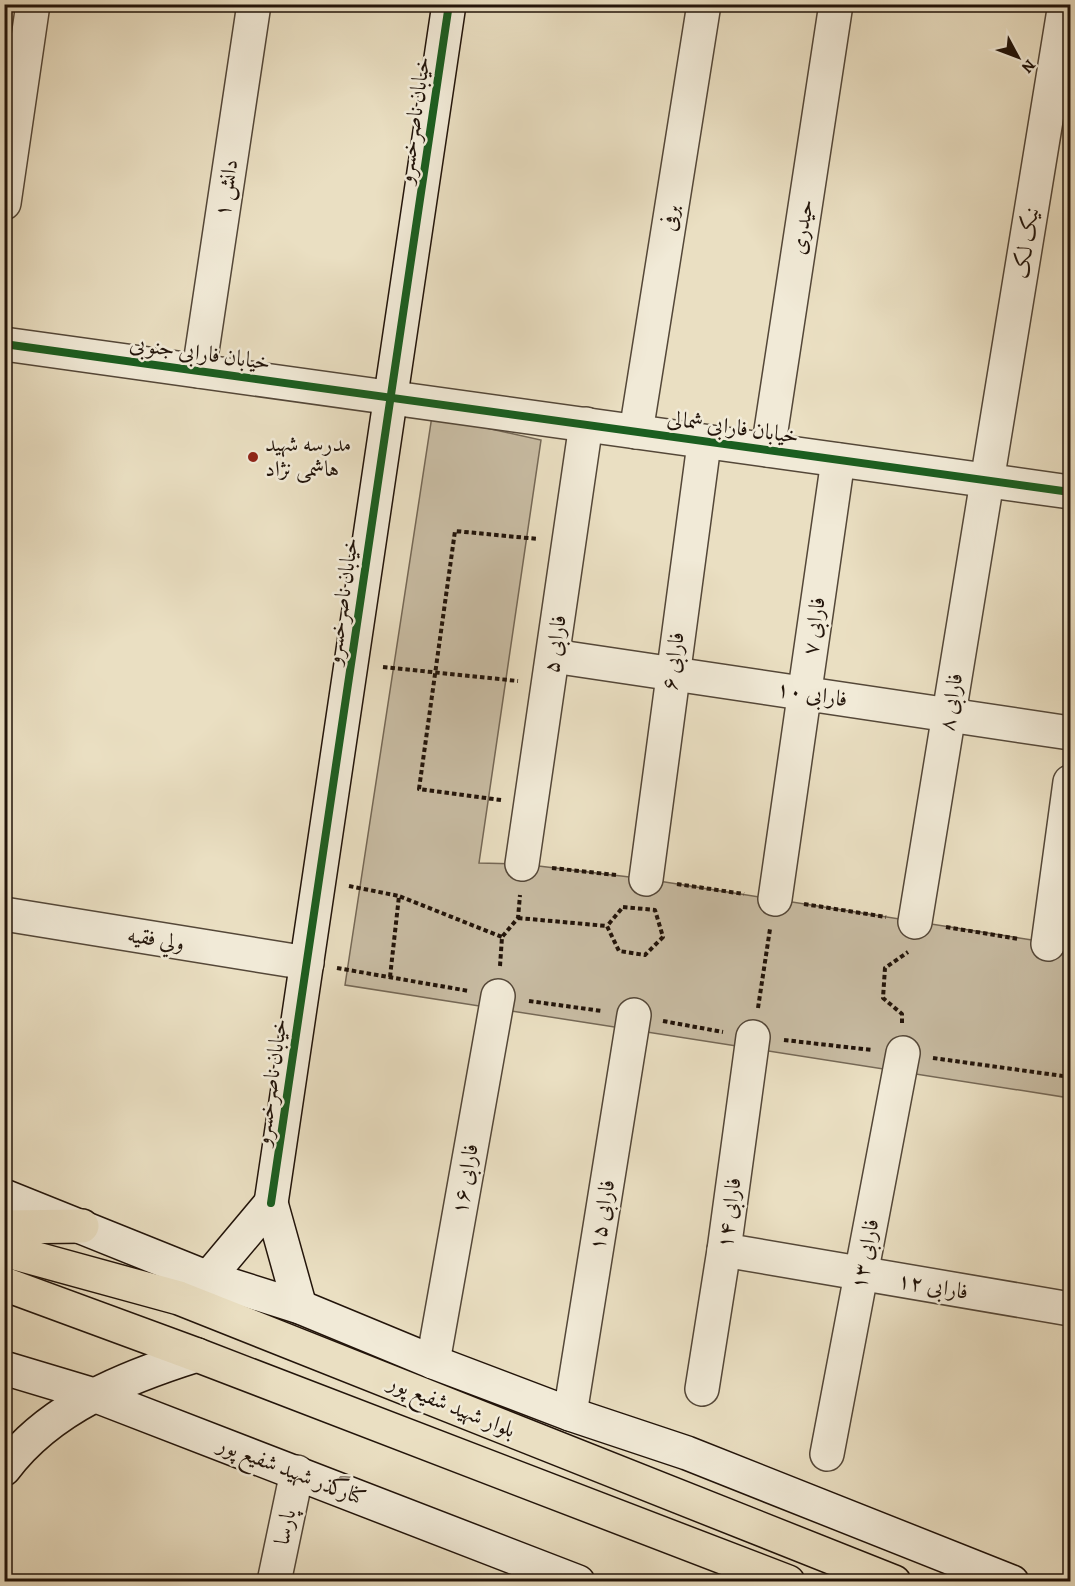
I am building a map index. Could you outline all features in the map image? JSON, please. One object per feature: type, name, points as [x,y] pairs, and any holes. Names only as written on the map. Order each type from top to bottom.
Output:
[{"type":"main road","points":[[4,1227],[82,1226]]},
{"type":"main road","name":"بلوار شهید شفیع پور","points":[[4,1250],[179,1298],[894,1581]]},
{"type":"main road","name":"بلوار شهید شفیع پور","points":[[4,1284],[197,1355],[788,1581]]},
{"type":"street","points":[[4,203],[33,4]]},
{"type":"street","name":"دانش ۱","points":[[199,371],[254,4]]},
{"type":"street","name":"خیابان ناصرخسرو","points":[[271,1203],[449,4]]},
{"type":"street","name":"برفی","points":[[636,432],[704,4]]},
{"type":"street","name":"حیدری","points":[[768,450],[836,4]]},
{"type":"street","name":"نیک لک","points":[[986,481],[1065,4]]},
{"type":"street","name":"خیابان فارابی جنوبی","points":[[4,344],[391,398]]},
{"type":"street","name":"خیابان فارابی شمالی","points":[[391,398],[1071,492]]},
{"type":"street","name":"فارابی ۵","points":[[522,864],[586,424]]},
{"type":"street","name":"فارابی ۶","points":[[646,879],[671,673],[704,444]]},
{"type":"street","name":"فارابی ۷","points":[[775,899],[838,460]]},
{"type":"street","name":"فارابی ۸","points":[[915,922],[986,481]]},
{"type":"street","name":"فارابی ۱۰","points":[[551,670],[671,673],[1071,733]]},
{"type":"street","points":[[1048,944],[1071,782]]},
{"type":"street","name":"ولي فقيه","points":[[4,914],[307,963]]},
{"type":"street","name":"فارابی ۱۶","points":[[433,1362],[498,996]]},
{"type":"street","name":"فارابی ۱۵","points":[[570,1414],[634,1015]]},
{"type":"street","name":"فارابی ۱۴","points":[[702,1389],[724,1250],[753,1037]]},
{"type":"street","name":"فارابی ۱۳","points":[[827,1454],[903,1053]]},
{"type":"street","points":[[4,1196],[208,1278],[300,1306],[433,1362],[570,1414],[687,1453],[1012,1581]]},
{"type":"street","points":[[208,1278],[271,1203]]},
{"type":"street","points":[[271,1203],[300,1306]]},
{"type":"street","name":"فارابی ۱۲","points":[[724,1250],[1071,1309]]},
{"type":"street","points":[[4,1469],[41,1430],[94,1395],[142,1372],[197,1355]]},
{"type":"street","name":"کنارگذر شهید شفیع پور","points":[[4,1368],[94,1395],[578,1581]]},
{"type":"street","name":"پارسا","points":[[274,1581],[297,1473]]},
{"type":"path","points":[[532,804],[419,789],[455,531],[569,542]]},
{"type":"path","points":[[351,663],[436,673],[551,670]]},
{"type":"path","points":[[498,996],[502,937],[518,918],[522,864]]},
{"type":"path","points":[[319,881],[399,896],[502,937]]},
{"type":"path","points":[[390,977],[399,896]]},
{"type":"path","points":[[753,1037],[775,899]]},
{"type":"path","points":[[622,907],[655,910],[663,937],[645,955],[620,951],[607,926],[622,907]]},
{"type":"path","points":[[518,918],[607,926]]},
{"type":"path","points":[[903,1053],[902,1014],[883,998],[885,968],[909,952],[915,922]]},
{"type":"path","points":[[307,963],[498,996],[634,1015],[753,1037],[903,1053],[1071,1077]]},
{"type":"shaded area","points":[[432,416],[541,440],[479,863],[522,864],[646,879],[1070,946],[1070,1098],[345,985]]},
{"type":"cycle path","points":[[271,1203],[449,4]]},
{"type":"cycle path","points":[[4,344],[1070,492]]},
{"type":"place","name":"مدرسه شهید ه‍اشمی نژاد","points":[[253,457]]}]
